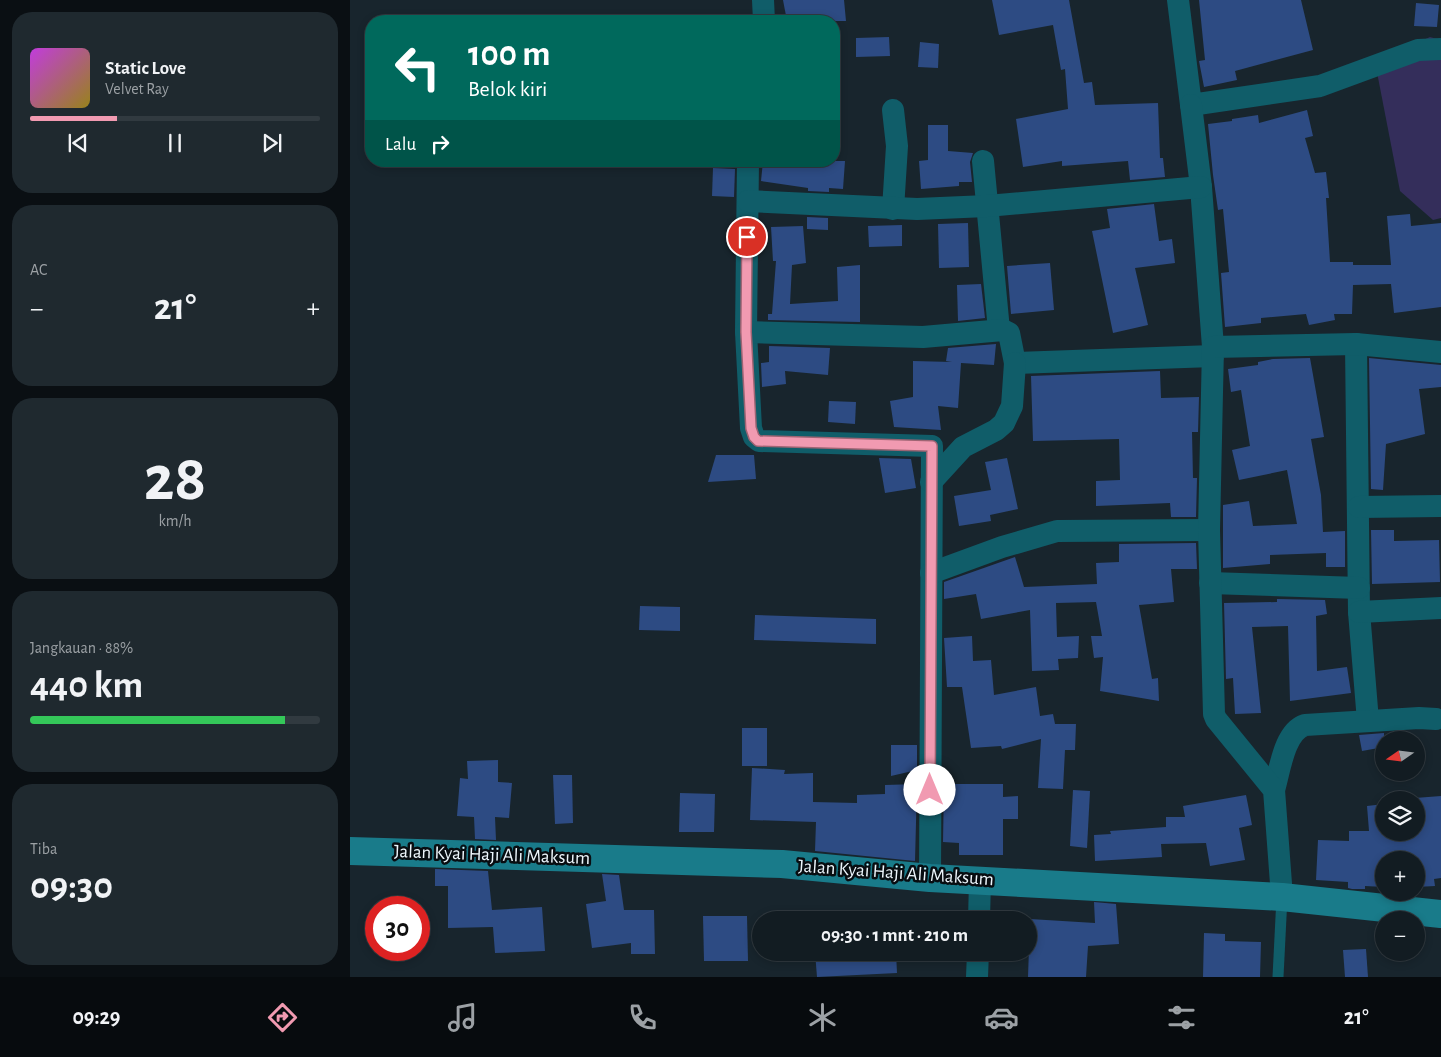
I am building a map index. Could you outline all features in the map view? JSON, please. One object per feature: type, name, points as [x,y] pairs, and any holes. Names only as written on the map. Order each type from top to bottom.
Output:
[{"type":"street","points":[[763,0],[764,15]]},
{"type":"street","points":[[1178,0],[1201,187],[1213,351],[1208,530],[1216,719],[1274,790]]},
{"type":"street","points":[[1192,105],[1320,86],[1418,50],[1441,49]]},
{"type":"street","points":[[893,110],[897,146],[893,210]]},
{"type":"street","points":[[983,161],[999,330]]},
{"type":"street","points":[[748,167],[746,332],[751,428],[754,437],[758,441],[928,445],[932,449],[930,878]]},
{"type":"street","points":[[748,201],[893,210],[987,206],[1201,187]]},
{"type":"street","points":[[746,332],[923,338],[999,330],[1009,332],[1015,363],[1012,406],[1004,423],[996,430],[963,447],[931,482]]},
{"type":"street","points":[[1356,344],[1359,612],[1368,721]]},
{"type":"street","points":[[1015,363],[1356,344],[1441,352]]},
{"type":"street","points":[[1358,507],[1441,506]]},
{"type":"street","points":[[931,573],[1002,547],[1057,531],[1208,530]]},
{"type":"street","points":[[1210,584],[1359,588]]},
{"type":"street","points":[[1359,612],[1441,608]]},
{"type":"street","points":[[1282,897],[1274,790],[1290,738],[1297,728],[1305,725],[1419,718],[1436,719]]},
{"type":"street","name":"Jalan Kyai Haji Ali Maksum","points":[[350,851],[782,864],[930,878],[1282,897],[1441,914]]},
{"type":"street","points":[[979,911],[980,880]]},
{"type":"street","points":[[977,977],[978,961]]},
{"type":"lane","points":[[1278,977],[1282,897]]},
{"type":"shaded area","points":[[1430,37],[1441,40],[1441,218],[1433,220],[1400,191],[1375,62]]},
{"type":"building","points":[[783,0],[844,0],[846,21],[840,21],[840,15],[786,15]]},
{"type":"building","points":[[992,0],[1069,0],[1084,83],[1092,82],[1095,105],[1158,103],[1160,158],[1163,158],[1165,177],[1130,180],[1128,161],[1062,166],[1062,161],[1023,167],[1016,119],[1068,109],[1065,69],[1061,70],[1053,25],[999,35]]},
{"type":"building","points":[[1199,0],[1301,0],[1313,50],[1235,71],[1237,80],[1204,87],[1199,61],[1205,60]]},
{"type":"building","points":[[1416,3],[1439,5],[1437,27],[1414,26]]},
{"type":"building","points":[[889,37],[890,56],[856,57],[856,38]]},
{"type":"building","points":[[920,42],[939,44],[938,68],[918,67]]},
{"type":"building","points":[[1307,110],[1313,136],[1305,138],[1315,173],[1326,172],[1329,198],[1326,198],[1330,262],[1353,262],[1353,265],[1391,265],[1387,216],[1410,214],[1411,226],[1441,223],[1441,307],[1394,313],[1391,284],[1353,285],[1352,314],[1334,314],[1335,320],[1309,325],[1306,314],[1261,318],[1261,323],[1225,327],[1221,273],[1229,272],[1223,209],[1218,210],[1208,124],[1258,115],[1259,123]]},
{"type":"building","points":[[928,125],[948,125],[948,151],[973,153],[970,162],[972,182],[959,182],[959,186],[921,189],[919,161],[928,160]]},
{"type":"building","points":[[840,161],[845,161],[843,189],[829,188],[829,192],[808,191],[808,188],[761,181],[762,167],[840,167]]},
{"type":"building","points":[[713,168],[735,169],[734,197],[712,196]]},
{"type":"building","points":[[1154,204],[1159,241],[1172,239],[1175,263],[1135,268],[1148,325],[1113,333],[1092,231],[1110,228],[1107,209]]},
{"type":"building","points":[[807,217],[828,218],[828,230],[807,229]]},
{"type":"building","points":[[968,223],[969,267],[939,268],[938,224]]},
{"type":"building","points":[[902,225],[902,246],[869,247],[868,226]]},
{"type":"building","points":[[803,226],[806,263],[792,265],[790,304],[838,301],[837,267],[860,265],[860,322],[768,320],[768,314],[772,314],[776,261],[773,261],[771,227]]},
{"type":"building","points":[[1050,263],[1054,310],[1011,314],[1007,266]]},
{"type":"building","points":[[981,284],[985,318],[958,321],[957,285]]},
{"type":"building","points":[[996,344],[994,365],[961,363],[958,408],[938,406],[941,430],[894,427],[890,401],[913,397],[913,361],[952,362],[946,361],[948,348]]},
{"type":"building","points":[[769,346],[830,348],[828,375],[785,371],[786,384],[762,387],[761,363],[769,362]]},
{"type":"building","points":[[1310,358],[1324,437],[1311,439],[1321,495],[1323,532],[1345,531],[1345,567],[1326,567],[1326,553],[1270,555],[1270,564],[1223,568],[1223,505],[1249,501],[1253,526],[1297,524],[1287,470],[1239,480],[1232,450],[1250,446],[1241,390],[1231,392],[1228,369],[1258,365],[1258,362],[1273,359]]},
{"type":"building","points":[[1369,358],[1441,365],[1441,387],[1419,389],[1425,434],[1386,444],[1383,490],[1371,489]]},
{"type":"building","points":[[1160,371],[1161,398],[1199,397],[1198,432],[1192,432],[1193,478],[1197,478],[1196,517],[1171,517],[1170,503],[1096,506],[1096,481],[1120,480],[1119,439],[1033,441],[1031,376]]},
{"type":"building","points":[[829,401],[856,402],[855,424],[828,422]]},
{"type":"building","points":[[716,455],[754,455],[756,479],[708,482]]},
{"type":"building","points":[[879,458],[911,459],[916,488],[885,493]]},
{"type":"building","points":[[1007,458],[1018,509],[990,515],[991,521],[959,526],[954,496],[991,490],[985,462]]},
{"type":"building","points":[[1371,530],[1394,530],[1394,541],[1439,540],[1440,582],[1372,584]]},
{"type":"building","points":[[1196,543],[1197,569],[1171,569],[1174,602],[1139,605],[1152,679],[1158,678],[1159,701],[1100,691],[1103,657],[1094,658],[1091,636],[1102,636],[1096,602],[1056,603],[1057,637],[1079,636],[1078,658],[1058,659],[1059,670],[1032,671],[1030,610],[981,619],[976,594],[944,599],[944,582],[1015,557],[1024,587],[1097,584],[1096,563],[1119,562],[1119,544]]},
{"type":"building","points":[[1277,599],[1325,600],[1327,614],[1316,616],[1317,671],[1347,667],[1351,693],[1290,701],[1288,626],[1252,627],[1261,713],[1235,714],[1233,678],[1226,679],[1224,603],[1277,602]]},
{"type":"building","points":[[640,606],[680,607],[680,631],[639,630]]},
{"type":"building","points":[[755,615],[876,619],[876,644],[754,640]]},
{"type":"building","points":[[972,636],[973,661],[991,660],[994,695],[1036,687],[1040,716],[1053,714],[1055,724],[1076,724],[1075,750],[1065,750],[1063,789],[1038,788],[1041,739],[1002,749],[1001,746],[971,748],[962,687],[947,687],[944,638]]},
{"type":"building","points":[[742,728],[767,728],[767,766],[742,766]]},
{"type":"building","points":[[1375,734],[1375,749],[1362,751],[1359,735]]},
{"type":"building","points":[[891,745],[917,745],[917,770],[891,776]]},
{"type":"building","points":[[498,760],[498,782],[512,783],[509,818],[495,817],[496,840],[475,839],[474,817],[457,816],[460,778],[468,779],[467,761]]},
{"type":"building","points":[[752,768],[785,770],[784,774],[813,773],[813,802],[857,803],[857,795],[885,794],[885,785],[917,784],[915,861],[815,851],[816,822],[750,820]]},
{"type":"building","points":[[553,775],[572,775],[573,823],[555,824]]},
{"type":"building","points":[[944,784],[1003,784],[1003,797],[1018,796],[1018,819],[1003,819],[1003,855],[959,855],[959,843],[943,842]]},
{"type":"building","points":[[1073,790],[1090,791],[1087,848],[1070,846]]},
{"type":"building","points":[[680,793],[715,794],[714,832],[679,832]]},
{"type":"building","points":[[1246,795],[1252,825],[1239,828],[1245,860],[1210,866],[1206,843],[1161,844],[1162,857],[1095,861],[1094,835],[1111,834],[1110,831],[1166,827],[1166,817],[1185,817],[1183,806]]},
{"type":"building","points":[[1441,796],[1441,878],[1434,879],[1435,886],[1425,887],[1425,851],[1375,851],[1375,887],[1365,886],[1365,889],[1352,889],[1348,888],[1348,882],[1316,880],[1318,840],[1349,841],[1349,831],[1369,831],[1367,806],[1375,805],[1375,841],[1425,841],[1425,797]]},
{"type":"building","points":[[435,869],[488,871],[492,910],[542,907],[545,951],[495,953],[493,927],[448,928],[448,886],[435,886]]},
{"type":"building","points":[[602,874],[619,875],[624,910],[654,910],[655,954],[631,954],[631,943],[592,948],[586,904],[606,901]]},
{"type":"building","points":[[1094,902],[1116,904],[1119,944],[1088,946],[1086,977],[1028,977],[1029,961],[1037,961],[1037,919],[1095,923]]},
{"type":"building","points":[[703,916],[747,916],[748,961],[704,961]]},
{"type":"building","points":[[1204,933],[1225,934],[1225,941],[1261,942],[1260,977],[1203,977]]},
{"type":"building","points":[[1366,949],[1368,977],[1345,977],[1343,950]]},
{"type":"building","points":[[816,961],[896,961],[897,973],[817,977]]},
{"type":"route","points":[[747,237],[746,332],[751,428],[754,437],[758,441],[932,446],[930,790]]}]
